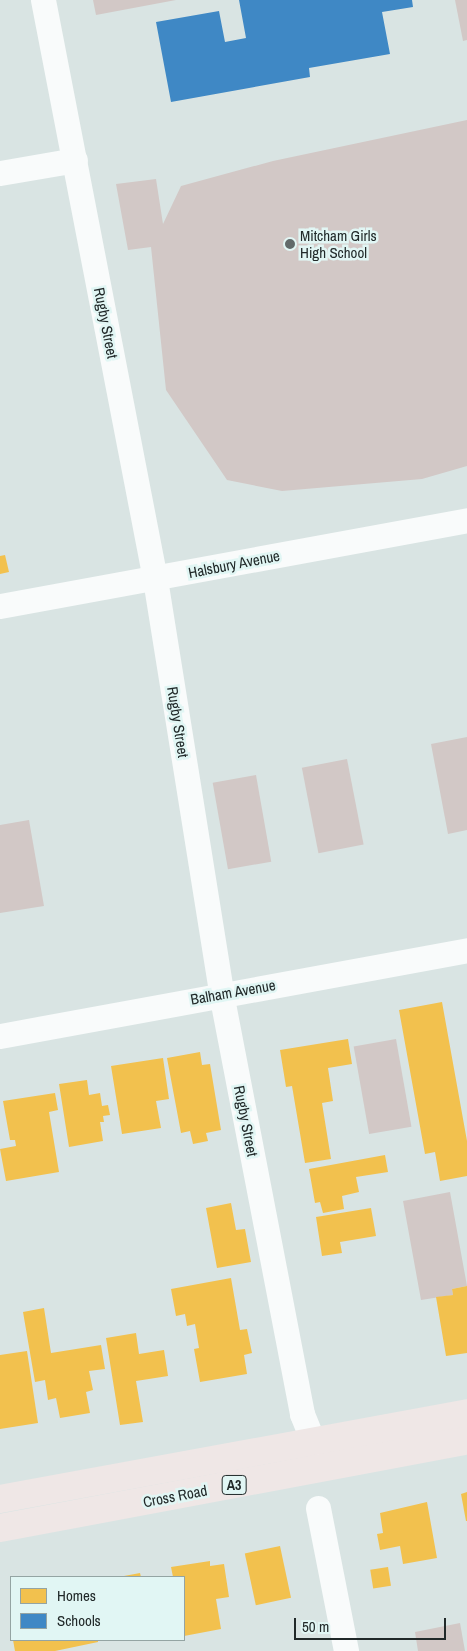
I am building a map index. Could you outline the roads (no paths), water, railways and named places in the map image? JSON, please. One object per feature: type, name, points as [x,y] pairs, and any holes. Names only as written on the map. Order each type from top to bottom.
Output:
[{"type":"highway","name":"Cross Road","points":[[0,1499],[467,1414]]},
{"type":"highway","name":"Cross Road","points":[[0,1528],[467,1441]]},
{"type":"street","name":"Rugby Street","points":[[43,0],[155,579],[221,993],[302,1414],[314,1443]]},
{"type":"street","points":[[0,173],[74,160]]},
{"type":"street","name":"Halsbury Avenue","points":[[0,606],[155,579],[467,520]]},
{"type":"street","name":"Balham Avenue","points":[[0,1036],[221,993],[467,950]]},
{"type":"street","points":[[318,1508],[346,1651]]},
{"type":"place","name":"Mitcham Girls High School","points":[[290,244]]}]
